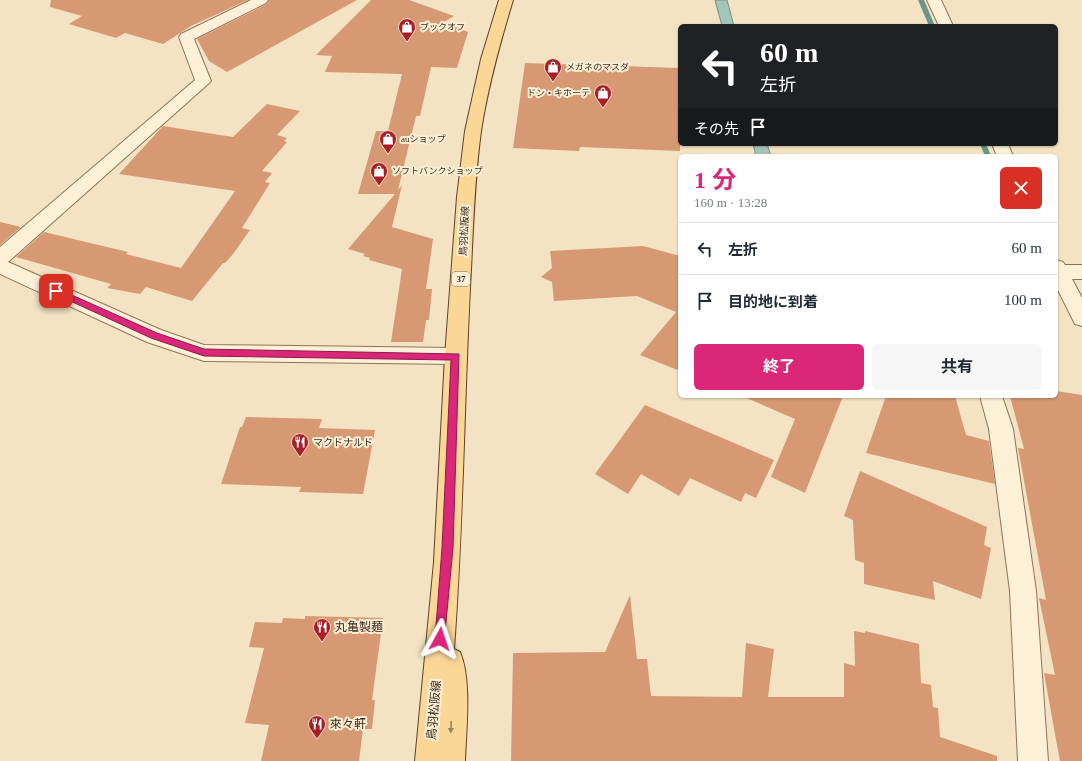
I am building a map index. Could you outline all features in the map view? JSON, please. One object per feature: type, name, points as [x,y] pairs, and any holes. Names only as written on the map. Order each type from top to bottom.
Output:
[{"type":"main road","name":"鳥羽松阪線","points":[[430,761],[447,562],[456,356],[466,197],[473,131],[488,59],[506,0]]},
{"type":"main road","name":"鳥羽松阪線","points":[[447,562],[452,701],[450,761]]},
{"type":"street","points":[[934,0],[945,24]]},
{"type":"street","points":[[228,2],[254,4]]},
{"type":"street","points":[[0,258],[203,81],[186,37],[254,4]]},
{"type":"street","points":[[0,266],[154,336],[204,353],[456,356]]},
{"type":"street","points":[[1080,314],[1060,274],[1082,272]]},
{"type":"street","points":[[992,398],[1001,429],[1023,591],[1032,761]]},
{"type":"water","points":[[715,0],[727,0],[733,24],[721,24]]},
{"type":"water","points":[[754,146],[768,146],[770,154],[756,154]]},
{"type":"building","points":[[51,0],[248,0],[191,26],[163,44],[125,33],[116,38],[69,24],[82,16],[50,7]]},
{"type":"building","points":[[269,0],[357,0],[227,72],[209,61],[197,39],[267,4]]},
{"type":"building","points":[[371,0],[409,0],[454,16],[444,22],[468,32],[457,68],[431,67],[420,116],[416,116],[398,190],[402,185],[392,227],[433,239],[426,289],[432,289],[429,320],[426,320],[423,342],[391,342],[402,269],[369,260],[370,258],[363,256],[365,254],[348,249],[395,194],[358,194],[376,131],[388,131],[402,74],[325,72],[332,56],[316,55]]},
{"type":"building","points":[[525,63],[678,68],[678,146],[680,146],[680,151],[580,147],[579,151],[513,148]]},
{"type":"building","points":[[267,104],[300,111],[277,135],[287,138],[284,141],[287,142],[262,171],[272,173],[265,182],[270,183],[242,228],[250,230],[233,254],[225,263],[223,263],[192,301],[146,287],[140,294],[107,288],[111,284],[16,257],[44,232],[128,252],[126,254],[181,268],[235,191],[119,174],[163,126],[233,137]]},
{"type":"building","points":[[0,222],[21,227],[0,245]]},
{"type":"building","points":[[643,246],[678,255],[678,370],[640,355],[676,312],[637,296],[554,301],[552,282],[541,277],[552,268],[550,251]]},
{"type":"building","points":[[1058,391],[1082,395],[1082,761],[1060,761],[1044,673],[1055,675],[1039,598],[1046,600],[1018,448],[1024,449],[1011,398],[1058,398]]},
{"type":"building","points":[[747,398],[842,398],[805,493],[771,477],[795,419]]},
{"type":"building","points":[[885,398],[956,398],[966,435],[989,441],[995,484],[866,453]]},
{"type":"building","points":[[645,405],[774,460],[756,498],[745,493],[741,502],[690,478],[679,496],[641,474],[628,494],[595,474]]},
{"type":"building","name":"マクドナルド","points":[[246,417],[322,419],[319,428],[375,430],[363,494],[299,492],[301,487],[221,484],[240,427],[242,427]]},
{"type":"building","points":[[860,471],[987,527],[984,545],[991,548],[981,599],[933,581],[935,600],[864,584],[864,563],[855,560],[853,520],[844,516]]},
{"type":"building","points":[[630,595],[637,659],[647,659],[651,696],[742,697],[746,643],[774,649],[768,697],[844,697],[844,663],[855,666],[854,631],[865,633],[865,631],[919,644],[921,683],[931,685],[933,707],[938,708],[940,737],[997,756],[997,761],[511,761],[513,653],[605,652]]},
{"type":"building","points":[[305,616],[383,618],[372,700],[375,700],[372,729],[363,729],[359,761],[261,761],[269,725],[245,723],[264,648],[249,647],[255,622],[282,623],[283,618],[305,619]]},
{"type":"waterway","points":[[921,0],[931,24]]},
{"type":"waterway","points":[[984,146],[987,154]]},
{"type":"place","name":"ブックオフ","points":[[407,42]]},
{"type":"place","name":"メガネのマスダ","points":[[553,82]]},
{"type":"place","name":"ドン・キホーテ","points":[[603,108]]},
{"type":"place","name":"auショップ","points":[[388,154]]},
{"type":"place","name":"ソフトバンクショップ","points":[[379,186]]},
{"type":"place","name":"マクドナルド","points":[[300,457]]},
{"type":"place","name":"丸亀製麺","points":[[322,642]]},
{"type":"place","name":"來々軒","points":[[317,739]]},
{"type":"route","points":[[56,291],[154,336],[204,353],[456,356],[448,548],[440,639]]}]
